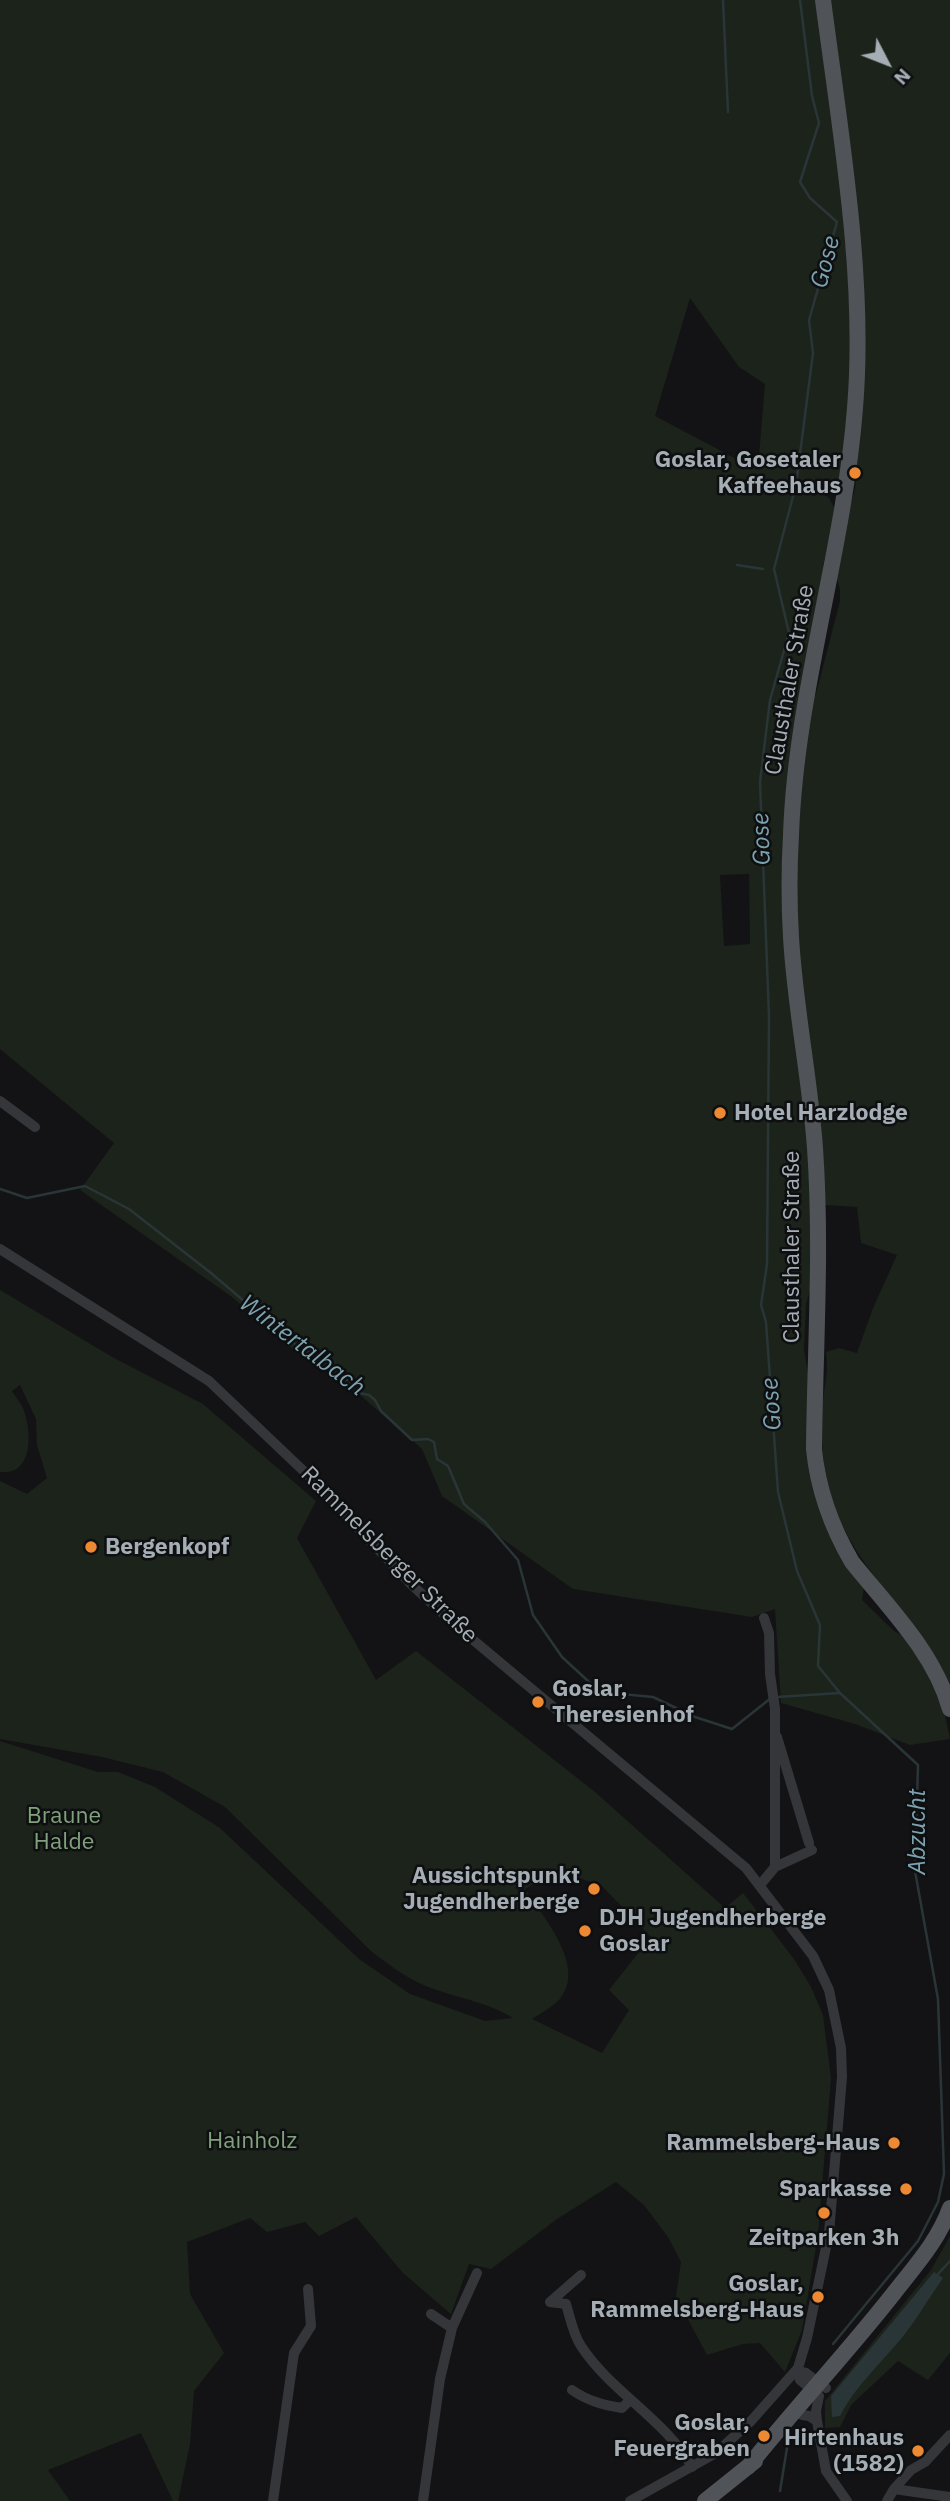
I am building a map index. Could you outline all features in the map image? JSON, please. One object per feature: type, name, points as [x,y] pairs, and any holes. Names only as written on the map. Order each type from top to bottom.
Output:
[{"type":"main road","name":"Clausthaler Straße","points":[[823,0],[848,200],[857,349],[856,405],[845,492],[833,568],[801,720],[791,836],[791,937],[817,1183],[814,1448],[817,1478],[838,1538],[852,1562],[924,1655],[935,1672],[950,1709]]},
{"type":"main road","points":[[748,2467],[820,2390],[931,2245],[950,2208]]},
{"type":"main road","points":[[705,2501],[810,2418],[820,2390]]},
{"type":"street","points":[[0,1101],[35,1127]]},
{"type":"street","name":"Rammelsberger Straße","points":[[0,1249],[209,1381],[311,1478],[412,1585],[460,1629],[746,1868],[813,1956],[829,1990],[841,2048],[842,2077],[829,2233],[807,2338],[797,2371]]},
{"type":"street","points":[[764,1618],[769,1633],[775,1709],[775,1867]]},
{"type":"street","points":[[760,1885],[775,1867],[811,1847],[774,1727]]},
{"type":"street","points":[[423,2501],[440,2379],[452,2328],[477,2273]]},
{"type":"street","points":[[581,2275],[550,2302],[566,2304],[579,2343],[595,2364],[681,2448],[692,2467]]},
{"type":"street","points":[[273,2501],[294,2353],[312,2326],[308,2289]]},
{"type":"street","points":[[431,2314],[452,2328]]},
{"type":"street","points":[[630,2501],[716,2453],[751,2421],[797,2371],[800,2380],[820,2390]]},
{"type":"street","points":[[572,2390],[586,2400],[610,2406],[622,2408],[630,2400]]},
{"type":"street","points":[[810,2418],[826,2471],[848,2501]]},
{"type":"street","points":[[887,2501],[911,2470],[931,2457],[950,2435]]},
{"type":"street","points":[[894,2489],[950,2497]]},
{"type":"green space","points":[[0,0],[818,0],[843,200],[852,348],[842,477],[836,481],[822,483],[821,492],[829,498],[836,511],[823,566],[824,584],[788,791],[810,1148],[812,1283],[806,1304],[804,1350],[808,1374],[809,1448],[864,1586],[862,1600],[894,1631],[903,1636],[919,1659],[943,1706],[950,1739],[910,1745],[855,1724],[781,1703],[775,1609],[752,1617],[573,1589],[442,1496],[422,1449],[329,1368],[304,1359],[232,1297],[80,1190],[114,1143],[0,1049]],"holes":[[[690,298],[739,367],[765,384],[758,468],[655,416]],[[749,874],[750,944],[724,946],[720,875]]]},
{"type":"green space","points":[[828,0],[950,0],[950,1686],[938,1661],[856,1551],[843,1527],[824,1464],[822,1438],[826,1352],[839,1348],[857,1353],[873,1308],[897,1255],[861,1243],[857,1207],[825,1205],[797,936],[795,836],[810,700],[816,694],[840,601],[836,576],[849,505],[855,487],[860,406]]},
{"type":"green space","points":[[0,1290],[114,1358],[203,1404],[316,1501],[297,1538],[376,1680],[416,1651],[595,1792],[725,1908],[743,1893],[794,1959],[811,1987],[823,2015],[831,2078],[818,2235],[802,2330],[785,2372],[760,2343],[743,2344],[707,2355],[676,2297],[681,2262],[668,2237],[644,2205],[616,2182],[557,2219],[491,2269],[469,2264],[451,2314],[403,2273],[356,2217],[319,2236],[305,2222],[267,2232],[250,2218],[187,2242],[190,2294],[224,2353],[194,2391],[190,2444],[178,2501],[173,2501],[141,2433],[48,2470],[70,2501],[0,2501],[0,1741],[98,1772],[118,1772],[155,1787],[220,1828],[359,1959],[410,1994],[485,2021],[513,2018],[490,2007],[419,1983],[395,1969],[372,1952],[225,1807],[163,1772],[102,1757],[0,1739],[0,1481],[27,1494],[47,1478],[37,1445],[36,1419],[20,1385],[12,1391],[25,1415],[28,1449],[20,1466],[11,1471],[0,1472]],"holes":[[[557,1870],[602,1886],[651,1937],[609,1990],[629,2010],[602,2053],[532,2019],[559,2000],[567,1987],[568,1973],[560,1943],[525,1889]]]},
{"type":"green space","points":[[950,2236],[950,2353],[928,2380],[898,2361],[851,2405],[840,2427],[825,2428],[825,2401],[931,2270]]},
{"type":"shaded area","points":[[934,2272],[943,2278],[911,2325],[860,2386],[840,2416],[832,2417],[831,2396]]},
{"type":"waterway","points":[[723,0],[728,112]]},
{"type":"waterway","name":"Gose","points":[[800,0],[812,96],[819,123],[800,182],[810,198],[837,222],[809,320],[813,353],[796,485],[774,569],[789,633],[770,700],[760,782],[769,1016],[767,1264],[761,1305],[766,1322],[778,1492],[797,1571],[820,1625],[818,1666],[840,1693]]},
{"type":"waterway","points":[[737,565],[763,569]]},
{"type":"waterway","name":"Wintertalbach","points":[[0,1189],[27,1198],[85,1186],[129,1209],[211,1273],[304,1352],[314,1353],[341,1372],[355,1392],[369,1395],[375,1400],[381,1411],[412,1440],[428,1439],[434,1442],[437,1459],[448,1466],[464,1504],[485,1522],[518,1560],[533,1615],[562,1657],[600,1692],[653,1697],[695,1717],[732,1729],[771,1698]]},
{"type":"waterway","name":"Abzucht","points":[[777,1697],[840,1693],[918,1765],[915,1871],[938,1999],[944,2174],[938,2202],[918,2241],[833,2344]]},
{"type":"waterway","points":[[938,2274],[950,2261]]},
{"type":"waterway","name":"Abzucht","points":[[780,2491],[787,2448]]},
{"type":"place","name":"Goslar, Gosetaler Kaffeehaus","points":[[855,473]]},
{"type":"place","name":"Hotel Harzlodge","points":[[720,1113]]},
{"type":"place","name":"Bergenkopf","points":[[91,1547]]},
{"type":"place","name":"Goslar, Theresienhof","points":[[538,1702]]},
{"type":"place","name":"Aussichtspunkt Jugendherberge","points":[[594,1889]]},
{"type":"place","name":"DJH Jugendherberge Goslar","points":[[585,1931]]},
{"type":"place","name":"Rammelsberg-Haus","points":[[894,2143]]},
{"type":"place","name":"Sparkasse","points":[[906,2189]]},
{"type":"place","name":"Zeitparken 3h","points":[[824,2213]]},
{"type":"place","name":"Goslar, Rammelsberg-Haus","points":[[818,2297]]},
{"type":"place","name":"Goslar, Feuergraben","points":[[764,2436]]},
{"type":"place","name":"Hirtenhaus (1582)","points":[[918,2451]]},
{"type":"park label","name":"Braune Halde","points":[[64,1829]]},
{"type":"park label","name":"Hainholz","points":[[252,2141]]}]
